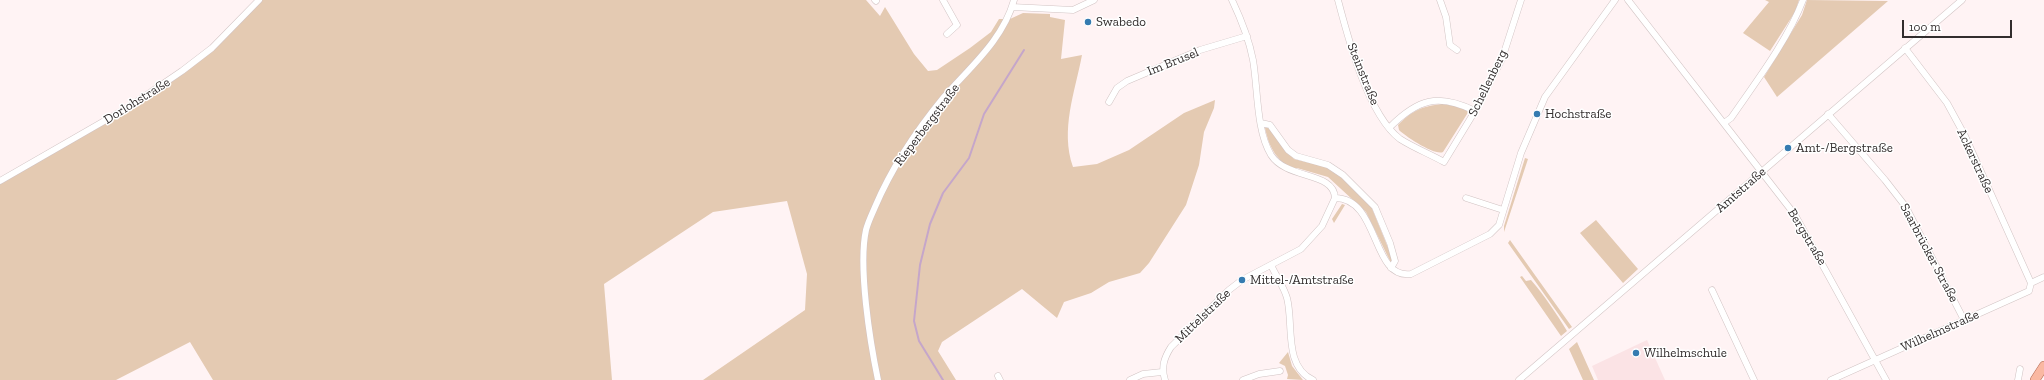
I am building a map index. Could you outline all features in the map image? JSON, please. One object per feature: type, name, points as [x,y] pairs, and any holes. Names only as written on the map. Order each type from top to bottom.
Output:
[{"type":"main road","points":[[2035,380],[2044,366]]},
{"type":"street","name":"Dorlohstraße","points":[[0,182],[132,105],[182,71],[212,48],[258,0]]},
{"type":"street","points":[[943,0],[957,25],[947,34]]},
{"type":"street","name":"Rieperbergstraße","points":[[878,380],[867,305],[864,258],[866,229],[886,182],[905,149],[944,98],[979,60],[1004,25],[1014,0]]},
{"type":"street","points":[[1012,7],[1072,10],[1094,0]]},
{"type":"street","points":[[1232,0],[1247,36],[1253,61],[1261,123],[1265,141],[1271,155],[1278,164],[1293,172],[1322,180],[1333,190],[1335,198],[1347,200],[1362,213],[1370,224],[1385,260],[1391,268],[1401,274],[1411,274],[1490,234],[1499,225],[1521,153],[1545,97],[1563,69],[1615,0]]},
{"type":"street","name":"Steinstraße","points":[[1338,0],[1346,32],[1366,88],[1378,111],[1399,138],[1444,162]]},
{"type":"street","points":[[1440,0],[1446,17],[1450,45],[1457,50]]},
{"type":"street","name":"Schellenberg","points":[[1444,162],[1475,111],[1502,59],[1521,0]]},
{"type":"street","name":"Bergstraße","points":[[1628,0],[1762,171],[1806,233],[1886,380]]},
{"type":"street","points":[[1724,123],[1731,118],[1763,72],[1798,13],[1803,0]]},
{"type":"street","name":"Amtstraße","points":[[1519,380],[1574,335],[1828,114],[1962,0]]},
{"type":"street","name":"Im Brusel","points":[[1109,102],[1117,88],[1128,81],[1200,50],[1247,36]]},
{"type":"street","name":"Ackerstraße","points":[[1905,48],[1947,103],[1961,130],[2031,283]]},
{"type":"street","points":[[1390,127],[1412,108],[1427,102],[1435,101],[1455,103],[1475,111]]},
{"type":"street","name":"Saarbrücker Straße","points":[[1828,114],[1886,180],[1906,207],[1964,320]]},
{"type":"street","points":[[1261,123],[1270,125],[1288,150],[1296,156],[1328,165],[1343,175],[1375,207],[1390,242],[1395,261],[1391,268]]},
{"type":"street","name":"Mittelstraße","points":[[1162,372],[1164,357],[1171,347],[1242,280],[1301,249],[1322,226],[1335,198]]},
{"type":"street","points":[[1466,198],[1503,210]]},
{"type":"street","points":[[1271,265],[1287,297],[1295,359],[1304,373],[1313,380]]},
{"type":"street","name":"Wilhelmstraße","points":[[1831,380],[2028,291],[2031,283],[2044,277]]},
{"type":"street","points":[[1712,290],[1754,380]]},
{"type":"street","points":[[2018,380],[2020,369]]},
{"type":"street","points":[[1243,380],[1259,374],[1280,371]]},
{"type":"street","points":[[1130,380],[1143,374],[1162,372],[1165,380]]},
{"type":"shaded area","points":[[259,0],[866,0],[880,16],[885,7],[914,54],[928,71],[937,70],[970,48],[991,32],[999,19],[1010,19],[1023,13],[1050,14],[1050,17],[1065,20],[1061,59],[1082,55],[1068,125],[1069,153],[1073,167],[1097,164],[1129,150],[1184,113],[1215,100],[1214,108],[1204,132],[1199,165],[1186,205],[1149,263],[1140,273],[1109,282],[1091,293],[1064,302],[1057,318],[1022,289],[942,342],[938,351],[956,380],[703,380],[805,310],[807,274],[787,201],[713,212],[604,284],[612,380],[213,380],[190,342],[116,380],[0,380],[0,181],[92,129],[212,48]]},
{"type":"shaded area","points":[[1765,0],[1799,0],[1795,12],[1770,51],[1743,33],[1769,2]]},
{"type":"shaded area","points":[[1807,0],[1888,1],[1777,97],[1764,77],[1802,15]]},
{"type":"shaded area","points":[[1442,104],[1456,106],[1469,111],[1443,152],[1434,151],[1413,141],[1399,130],[1398,125],[1408,116],[1423,108]]},
{"type":"shaded area","points":[[1268,127],[1294,159],[1326,167],[1340,176],[1371,206],[1389,250],[1392,260],[1391,263],[1366,212],[1328,177],[1297,168],[1294,170],[1282,162],[1271,147],[1265,128]]},
{"type":"shaded area","points":[[1525,158],[1528,159],[1504,232],[1504,226]]},
{"type":"shaded area","points":[[1342,204],[1345,205],[1334,223],[1332,219]]},
{"type":"shaded area","points":[[1596,220],[1638,269],[1623,283],[1580,233]]},
{"type":"shaded area","points":[[1510,240],[1572,327],[1569,329],[1508,243]]},
{"type":"shaded area","points":[[1522,276],[1526,281],[1531,280],[1559,318],[1567,331],[1561,336],[1520,277]]},
{"type":"shaded area","name":"Wilhelmschule","points":[[1647,340],[1665,380],[1598,380],[1592,366]]},
{"type":"shaded area","points":[[1577,342],[1594,380],[1583,380],[1569,349]]},
{"type":"shaded area","points":[[1288,352],[1292,366],[1303,380],[1287,379],[1288,375],[1285,366],[1279,363]]},
{"type":"waterway","points":[[943,380],[919,341],[914,321],[920,265],[930,224],[943,193],[969,158],[984,114],[1024,50]]},
{"type":"place","name":"Swabedo","points":[[1088,22]]},
{"type":"place","name":"Hochstraße","points":[[1537,114]]},
{"type":"place","name":"Amt-/Bergstraße","points":[[1788,148]]},
{"type":"place","name":"Mittel-/Amtstraße","points":[[1242,280]]},
{"type":"place","name":"Wilhelmschule","points":[[1636,353]]}]
